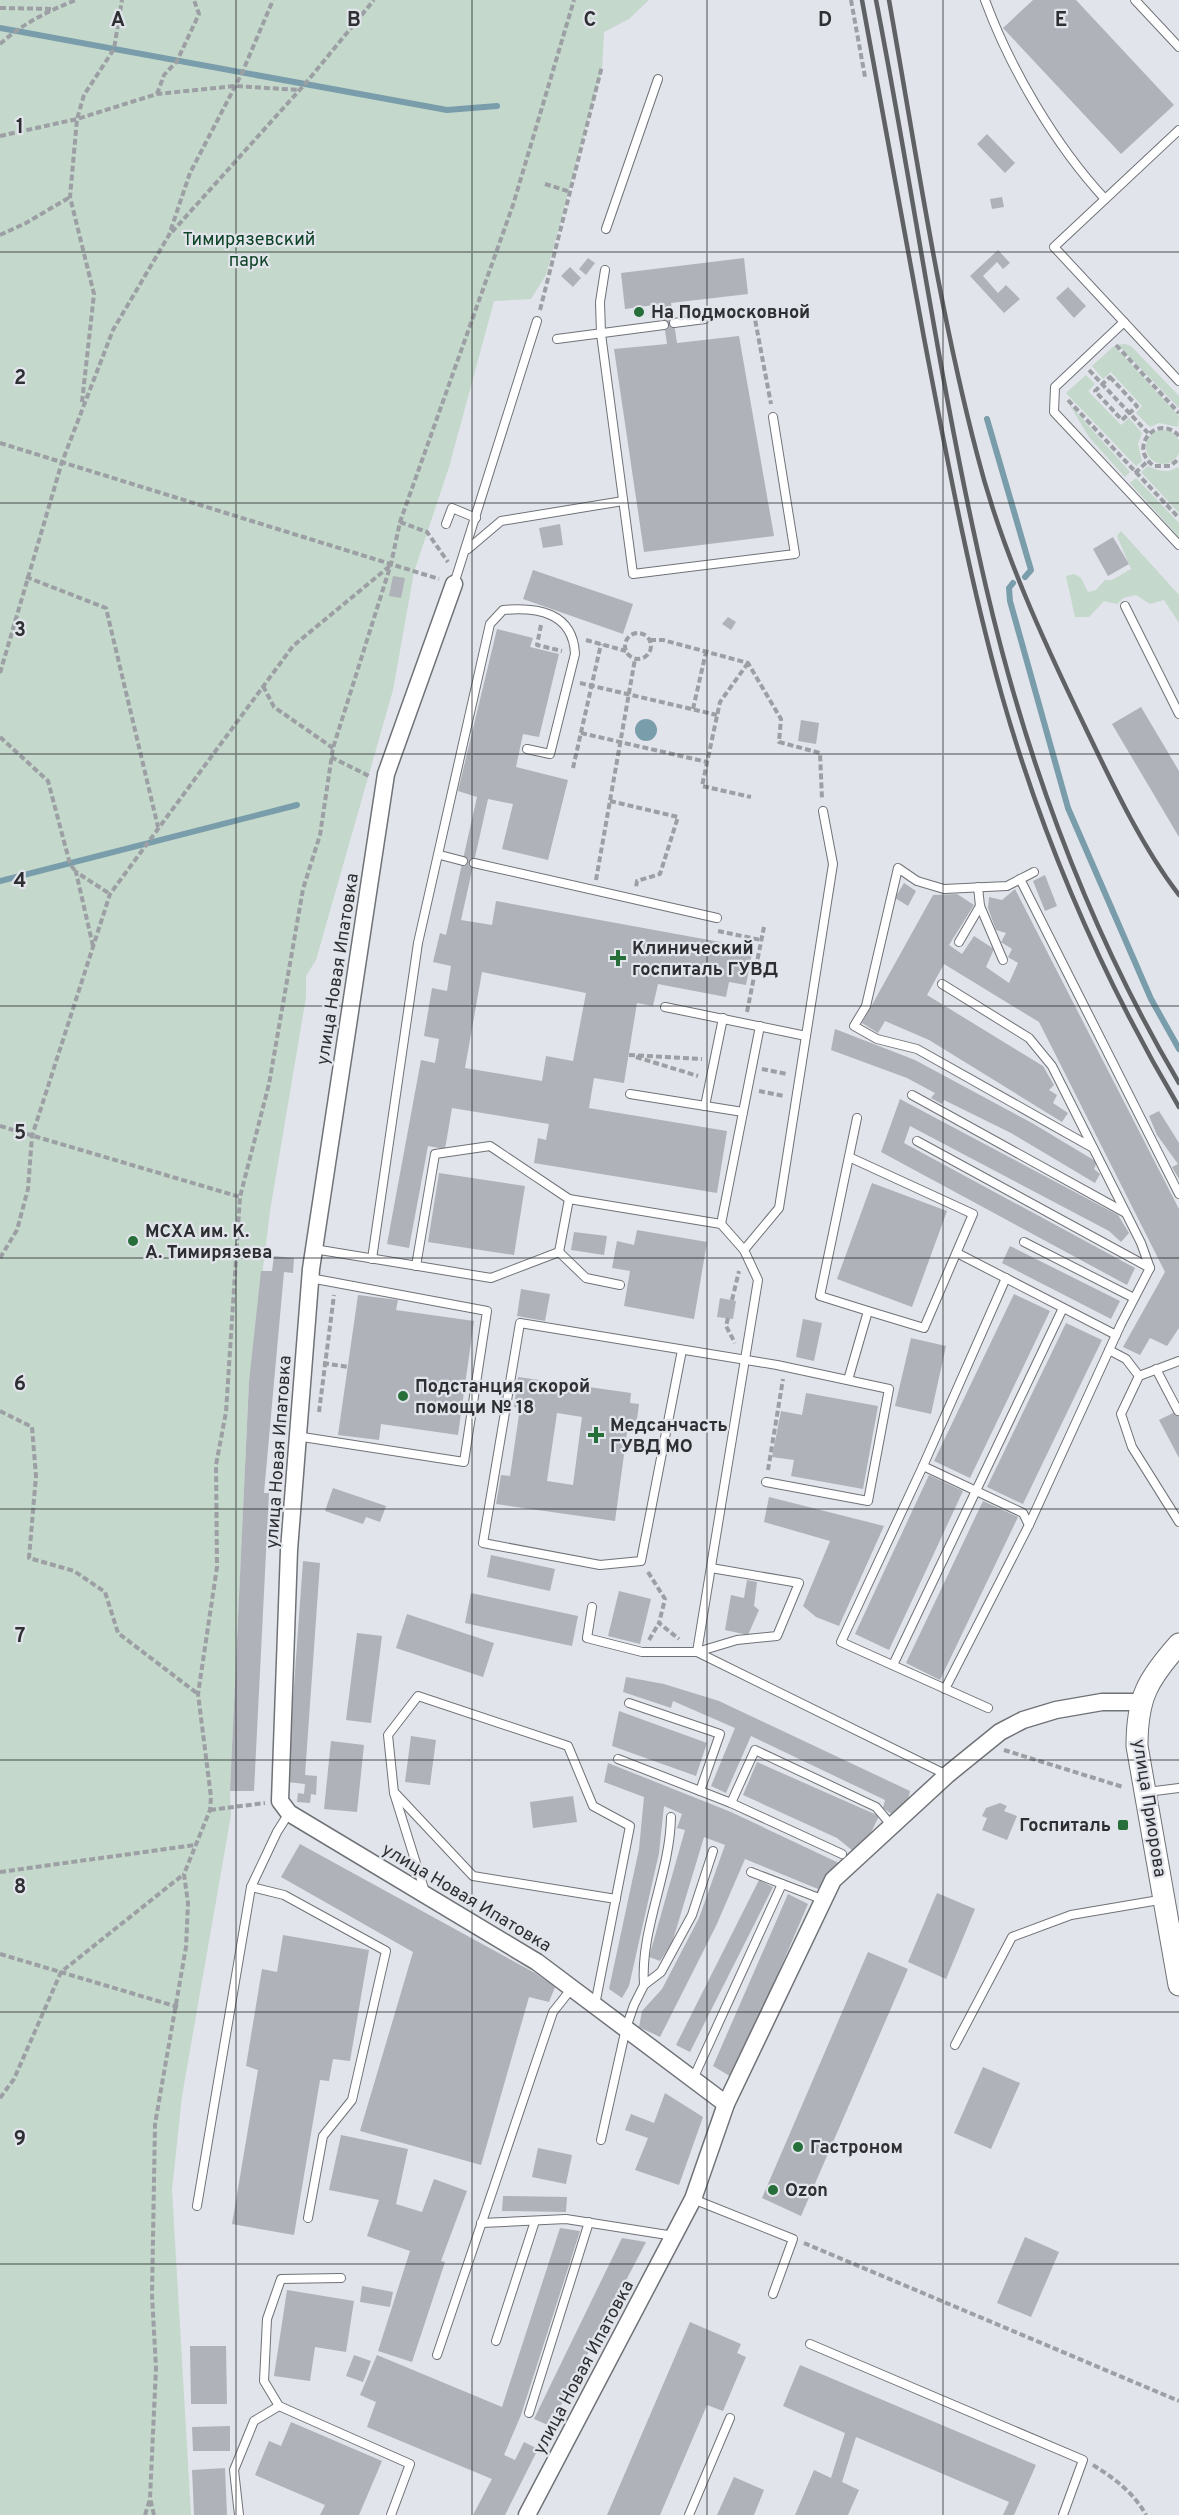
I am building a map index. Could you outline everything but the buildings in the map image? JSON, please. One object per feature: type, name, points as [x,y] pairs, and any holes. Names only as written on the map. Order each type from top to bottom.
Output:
[{"type":"street","name":"улица Новая Ипатовка","points":[[457,577],[386,774],[314,1249],[296,1436],[289,1550],[285,1807],[537,1962],[726,2104]]},
{"type":"street","points":[[1140,1702],[1147,1684],[1179,1644]]},
{"type":"street","name":"улица Новая Ипатовка","points":[[527,2515],[693,2199],[726,2104],[833,1880],[947,1775],[984,1744],[1023,1720],[1056,1710],[1102,1702],[1140,1702]]},
{"type":"street","name":"улица Приорова","points":[[1140,1702],[1137,1746],[1177,1960],[1179,1985]]},
{"type":"lane","points":[[985,0],[1001,44],[1029,91],[1076,167],[1105,199]]},
{"type":"lane","points":[[1135,0],[1179,47]]},
{"type":"lane","points":[[606,229],[657,79]]},
{"type":"lane","points":[[1179,130],[1053,247],[1179,381]]},
{"type":"lane","points":[[605,270],[600,302],[602,334],[633,574],[795,554],[773,417]]},
{"type":"lane","points":[[674,323],[705,320]]},
{"type":"lane","points":[[457,577],[537,321]]},
{"type":"lane","points":[[1124,322],[1055,387],[1054,412],[1179,545]]},
{"type":"lane","points":[[557,339],[664,325]]},
{"type":"lane","points":[[466,551],[501,521],[623,501]]},
{"type":"lane","points":[[446,524],[452,508],[476,518]]},
{"type":"lane","points":[[1125,606],[1179,714]]},
{"type":"lane","points":[[372,1259],[417,943],[440,855],[451,790],[490,624],[503,610],[528,608],[559,618],[574,637],[575,654],[570,680],[550,754],[527,749]]},
{"type":"lane","points":[[744,1250],[779,1208],[833,864],[823,811]]},
{"type":"lane","points":[[440,855],[463,861]]},
{"type":"lane","points":[[474,863],[717,918]]},
{"type":"lane","points":[[1034,872],[1007,886],[944,889],[917,881],[898,868],[866,1006],[854,1026],[877,1039],[917,1049],[1093,1148]]},
{"type":"lane","points":[[1020,879],[1179,1194]]},
{"type":"lane","points":[[978,887],[980,906],[1002,960]]},
{"type":"lane","points":[[958,942],[980,906]]},
{"type":"lane","points":[[942,984],[1029,1038],[1052,1066],[1125,1212],[1150,1268]]},
{"type":"lane","points":[[665,1007],[806,1036]]},
{"type":"lane","points":[[705,1106],[723,1018]]},
{"type":"lane","points":[[721,1224],[760,1026]]},
{"type":"lane","points":[[630,1094],[743,1112]]},
{"type":"lane","points":[[912,1095],[1125,1212]]},
{"type":"lane","points":[[849,1157],[974,1214],[924,1328],[820,1296],[857,1118]]},
{"type":"lane","points":[[917,1141],[1150,1268]]},
{"type":"lane","points":[[416,1266],[435,1154],[490,1146],[569,1199],[721,1224],[744,1250],[758,1280],[743,1360],[697,1652]]},
{"type":"lane","points":[[559,1252],[569,1199]]},
{"type":"lane","points":[[1024,1242],[1134,1298]]},
{"type":"lane","points":[[314,1249],[491,1278],[559,1252]]},
{"type":"lane","points":[[559,1252],[586,1278],[620,1285]]},
{"type":"lane","points":[[957,1253],[1116,1335]]},
{"type":"lane","points":[[945,1689],[1029,1525],[1116,1335],[1150,1268]]},
{"type":"lane","points":[[296,1436],[464,1462],[487,1311],[310,1278]]},
{"type":"lane","points":[[988,1708],[841,1642],[923,1466],[1006,1278]]},
{"type":"lane","points":[[893,1665],[1063,1308]]},
{"type":"lane","points":[[848,1380],[868,1311]]},
{"type":"lane","points":[[682,1350],[641,1561],[600,1565],[483,1543],[520,1323],[785,1367],[889,1389],[868,1501],[766,1482]]},
{"type":"lane","points":[[1109,1350],[1125,1359],[1138,1376]]},
{"type":"lane","points":[[1179,1361],[1138,1376],[1121,1414],[1132,1447],[1179,1522]]},
{"type":"lane","points":[[1156,1369],[1178,1411]]},
{"type":"lane","points":[[923,1466],[1023,1513],[1029,1525]]},
{"type":"lane","points":[[592,1607],[587,1638],[642,1652],[697,1652],[737,1640],[777,1636],[799,1583],[711,1568]]},
{"type":"lane","points":[[697,1652],[947,1775]]},
{"type":"lane","points":[[425,1893],[394,1793],[388,1735],[418,1696],[568,1746],[593,1806],[630,1826],[595,2005]]},
{"type":"lane","points":[[629,1703],[720,1734],[700,1791]]},
{"type":"lane","points":[[731,1803],[755,1750],[876,1807],[892,1826]]},
{"type":"lane","points":[[618,1759],[731,1803],[842,1854]]},
{"type":"lane","points":[[1147,1792],[1179,1788]]},
{"type":"lane","points":[[394,1793],[473,1876],[616,1899]]},
{"type":"lane","points":[[197,2206],[251,1887],[277,1832],[285,1807]]},
{"type":"lane","points":[[644,1986],[642,1965],[671,1846],[671,1817]]},
{"type":"lane","points":[[601,2140],[626,2028],[644,1986],[661,1972],[692,1915],[712,1851]]},
{"type":"lane","points":[[751,1872],[824,1900]]},
{"type":"lane","points":[[693,2079],[782,1884]]},
{"type":"lane","points":[[251,1887],[284,1895],[386,1951],[352,2100],[323,2136],[308,2218]]},
{"type":"lane","points":[[955,2046],[1011,1937],[1071,1916],[1165,1899]]},
{"type":"lane","points":[[437,2355],[553,2012],[572,1988]]},
{"type":"lane","points":[[693,2199],[793,2239],[773,2294]]},
{"type":"lane","points":[[481,2223],[566,2219],[674,2236]]},
{"type":"lane","points":[[496,2340],[535,2221]]},
{"type":"lane","points":[[529,2413],[589,2222]]},
{"type":"lane","points":[[341,2278],[281,2279],[267,2319],[264,2380],[279,2406],[410,2464],[391,2515]]},
{"type":"lane","points":[[810,2344],[1083,2460],[1063,2515]]},
{"type":"lane","points":[[239,2515],[234,2470],[254,2421],[279,2406]]},
{"type":"lane","points":[[689,2515],[730,2418]]},
{"type":"path","points":[[0,44],[14,31],[53,9],[76,0]]},
{"type":"path","points":[[81,408],[94,294],[70,197],[78,119],[84,95],[114,49],[122,0]]},
{"type":"path","points":[[157,94],[164,75],[177,61],[199,14],[194,0]]},
{"type":"path","points":[[169,235],[190,173],[235,86],[273,0]]},
{"type":"path","points":[[0,673],[26,577],[62,462],[113,330],[169,235],[300,90],[374,0]]},
{"type":"path","points":[[145,2515],[150,2498],[156,2368],[153,2295],[155,2124],[177,2007],[186,1936],[188,1903],[184,1874],[210,1810],[211,1797],[198,1694],[217,1567],[216,1465],[226,1412],[240,1197],[269,1084],[303,889],[320,835],[333,748],[391,564],[400,522],[513,205],[574,0]]},
{"type":"path","points":[[851,0],[865,77]]},
{"type":"path","points":[[0,8],[53,9]]},
{"type":"path","points":[[537,321],[602,66]]},
{"type":"path","points":[[0,136],[78,119],[157,94],[235,86],[300,90]]},
{"type":"path","points":[[545,184],[571,192]]},
{"type":"path","points":[[0,235],[26,223],[70,197]]},
{"type":"path","points":[[705,320],[754,314],[773,417]]},
{"type":"path","points":[[1108,337],[1179,413]]},
{"type":"path","points":[[1082,362],[1148,433]]},
{"type":"path","points":[[1110,377],[1137,406],[1129,413],[1122,420],[1095,391],[1110,377]]},
{"type":"path","points":[[1055,387],[1179,518]]},
{"type":"path","points":[[1178,434],[1163,427],[1148,433],[1142,447],[1148,461],[1162,467],[1178,462]]},
{"type":"path","points":[[0,443],[391,564],[457,577]]},
{"type":"path","points":[[1123,485],[1148,461]]},
{"type":"path","points":[[400,522],[427,532],[457,577]]},
{"type":"path","points":[[0,1258],[17,1230],[28,1189],[32,1136],[110,894],[293,646],[391,564]]},
{"type":"path","points":[[26,577],[106,608],[158,827]]},
{"type":"path","points":[[544,613],[537,645],[575,654]]},
{"type":"path","points":[[626,651],[626,643],[634,634],[643,634],[650,640],[663,640],[748,663],[782,719],[779,742],[820,753],[823,811]]},
{"type":"path","points":[[574,637],[626,651],[635,659],[643,659],[650,653],[650,640]]},
{"type":"path","points":[[573,768],[601,644]]},
{"type":"path","points":[[693,710],[706,652]]},
{"type":"path","points":[[595,890],[635,659]]},
{"type":"path","points":[[748,663],[720,702],[702,786],[751,797]]},
{"type":"path","points":[[570,680],[717,715]]},
{"type":"path","points":[[263,686],[274,707],[333,748]]},
{"type":"path","points":[[581,734],[707,762]]},
{"type":"path","points":[[0,737],[48,781],[70,864],[76,872],[110,894]]},
{"type":"path","points":[[332,757],[368,777],[386,774]]},
{"type":"path","points":[[610,801],[678,817],[660,874],[637,881],[633,899]]},
{"type":"path","points":[[76,872],[93,947]]},
{"type":"path","points":[[717,918],[715,930],[761,940]]},
{"type":"path","points":[[745,1023],[764,927]]},
{"type":"path","points":[[698,1077],[628,1055],[702,1059]]},
{"type":"path","points":[[761,1069],[800,1076]]},
{"type":"path","points":[[755,1090],[796,1099]]},
{"type":"path","points":[[0,1126],[240,1197]]},
{"type":"path","points":[[732,1300],[744,1250]]},
{"type":"path","points":[[316,1440],[335,1282]]},
{"type":"path","points":[[304,1361],[348,1367]]},
{"type":"path","points":[[766,1482],[785,1367]]},
{"type":"path","points":[[0,1411],[32,1427],[36,1476],[29,1558],[74,1570],[105,1592],[118,1633],[198,1694]]},
{"type":"path","points":[[641,1561],[665,1599],[659,1623],[697,1652]]},
{"type":"path","points":[[984,1744],[1123,1787]]},
{"type":"path","points":[[210,1810],[285,1807]]},
{"type":"path","points":[[0,1872],[195,1845]]},
{"type":"path","points":[[0,2098],[14,2079],[61,1972],[184,1874]]},
{"type":"path","points":[[0,1954],[177,2007]]},
{"type":"path","points":[[793,2239],[1179,2401]]},
{"type":"path","points":[[1083,2460],[1109,2475],[1138,2500],[1146,2515]]},
{"type":"path","points":[[150,2498],[154,2515]]},
{"type":"green space","name":"Тимирязевский парк","points":[[0,0],[649,0],[629,19],[604,32],[602,69],[546,275],[531,299],[494,301],[449,467],[414,572],[393,690],[316,960],[306,976],[306,997],[270,1211],[249,1382],[230,1791],[231,1815],[182,2096],[172,2190],[191,2515],[0,2515]]},
{"type":"green space","points":[[1118,345],[1131,346],[1179,396],[1179,408]]},
{"type":"green space","points":[[1114,346],[1179,416],[1178,427],[1159,423],[1150,427],[1136,413],[1142,406],[1111,372],[1103,379],[1092,366]]},
{"type":"green space","points":[[1086,375],[1095,384],[1088,391],[1121,425],[1129,418],[1142,433],[1138,444],[1142,461],[1136,466],[1066,393]]},
{"type":"green space","points":[[1069,404],[1130,472],[1125,477],[1089,437]]},
{"type":"green space","points":[[1163,430],[1175,435],[1180,447],[1175,459],[1163,464],[1151,459],[1146,447],[1151,435]]},
{"type":"green space","points":[[1148,466],[1163,471],[1177,467],[1179,469],[1179,513],[1141,472]]},
{"type":"green space","points":[[1136,478],[1179,523],[1179,537],[1130,483]]},
{"type":"green space","points":[[1121,531],[1179,595],[1179,623],[1164,600],[1150,604],[1136,595],[1123,598],[1117,604],[1104,601],[1089,617],[1075,617],[1066,576],[1074,574],[1081,578],[1088,592],[1096,590],[1105,580],[1112,580],[1131,569],[1117,536]]},
{"type":"water","points":[[646,719],[654,722],[657,730],[654,738],[646,741],[638,738],[635,730],[638,722]]},
{"type":"waterway","points":[[0,28],[447,110],[497,106]]},
{"type":"waterway","points":[[987,419],[1031,570],[1025,577]]},
{"type":"waterway","points":[[1013,583],[1009,588],[1010,601],[1068,808],[1151,999],[1179,1049]]},
{"type":"waterway","points":[[0,881],[297,805]]},
{"type":"railway","points":[[862,0],[950,473],[979,607],[1002,696],[1036,803],[1077,908],[1125,1009],[1179,1107]]},
{"type":"railway","points":[[876,0],[955,441],[986,587],[1020,716],[1041,779],[1089,905],[1116,966],[1179,1083]]},
{"type":"railway","points":[[889,0],[928,228],[951,341],[977,454],[998,525],[1024,594],[1106,771],[1140,836],[1179,895]]},
{"type":"place","name":"На Подмосковной","points":[[639,312]]},
{"type":"place","name":"Клинический госпиталь ГУВД","points":[[618,958]]},
{"type":"place","name":"МСХА им. К. А. Тимирязева","points":[[133,1241]]},
{"type":"place","name":"Подстанция скорой помощи № 18","points":[[403,1396]]},
{"type":"place","name":"Медсанчасть ГУВД МО","points":[[596,1435]]},
{"type":"place","name":"Госпиталь","points":[[1123,1825]]},
{"type":"place","name":"Гастроном","points":[[798,2147]]},
{"type":"place","name":"Ozon","points":[[773,2190]]}]
